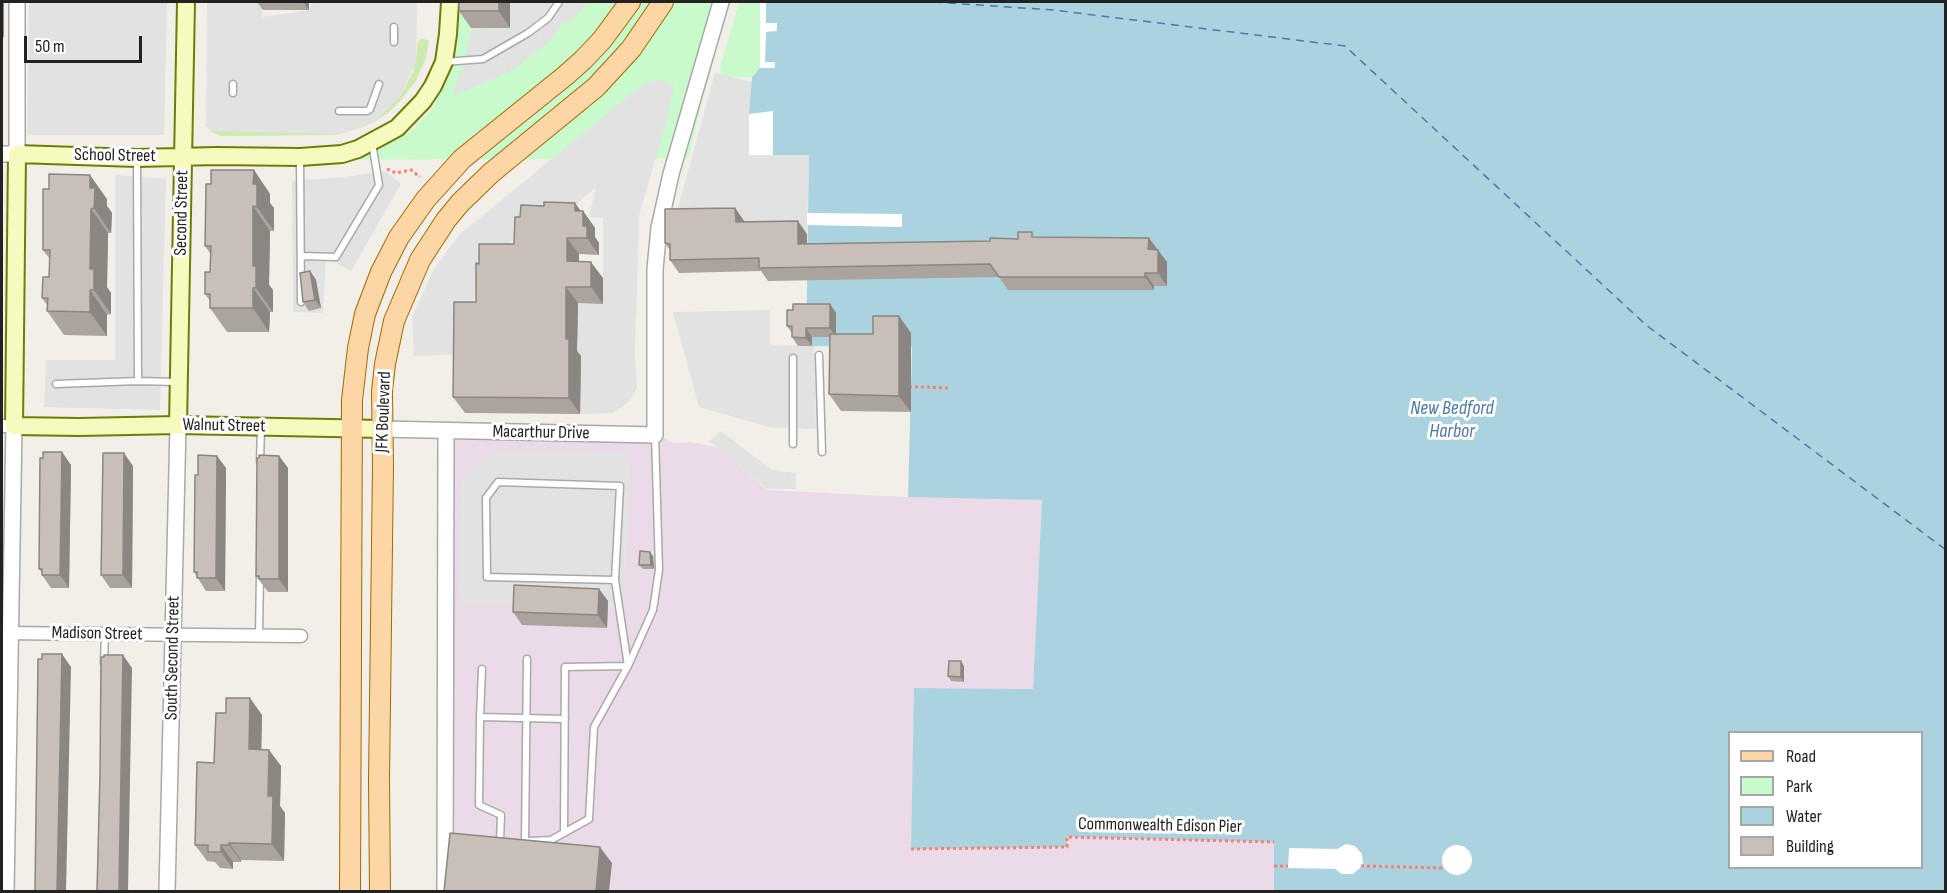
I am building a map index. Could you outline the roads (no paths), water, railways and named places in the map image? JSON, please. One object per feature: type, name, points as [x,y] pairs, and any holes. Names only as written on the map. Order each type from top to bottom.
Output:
[{"type":"main road","name":"Second Street","points":[[178,425],[186,2]]},
{"type":"main road","name":"School Street","points":[[9,154],[137,158],[300,157],[342,154],[372,143],[397,128],[417,108],[433,86],[444,62],[450,2]]},
{"type":"main road","name":"JFK Boulevard","points":[[350,891],[352,428],[353,389],[362,329],[381,272],[399,237],[426,199],[462,159],[583,60],[602,40],[630,2]]},
{"type":"main road","name":"JFK Boulevard","points":[[380,891],[382,391],[394,321],[410,281],[432,241],[460,203],[491,173],[596,87],[636,43],[663,2]]},
{"type":"main road","points":[[8,426],[9,154]]},
{"type":"main road","name":"Walnut Street","points":[[8,426],[178,425],[382,429]]},
{"type":"street","points":[[9,154],[17,2]]},
{"type":"street","points":[[655,435],[655,269],[659,228],[671,174],[721,2]]},
{"type":"street","name":"South Second Street","points":[[167,891],[178,425]]},
{"type":"street","points":[[6,891],[8,426]]},
{"type":"street","name":"Walnut Street","points":[[382,429],[446,430]]},
{"type":"street","points":[[445,891],[446,430]]},
{"type":"street","name":"Macarthur Drive","points":[[446,430],[655,435]]},
{"type":"street","name":"Madison Street","points":[[6,633],[301,636]]},
{"type":"lane","points":[[444,62],[483,59],[528,33],[548,18],[559,2]]},
{"type":"lane","points":[[394,27],[394,42]]},
{"type":"lane","points":[[233,84],[233,93]]},
{"type":"lane","points":[[339,111],[367,111],[370,109],[379,84]]},
{"type":"lane","points":[[302,256],[336,256],[379,185],[372,143]]},
{"type":"lane","points":[[300,157],[302,302]]},
{"type":"lane","points":[[137,158],[138,381]]},
{"type":"lane","points":[[819,355],[822,452]]},
{"type":"lane","points":[[793,358],[793,444]]},
{"type":"lane","points":[[56,384],[179,382]]},
{"type":"lane","points":[[260,472],[261,426]]},
{"type":"lane","points":[[517,841],[551,840],[589,819],[594,727],[628,666],[653,610],[659,570],[655,435]]},
{"type":"lane","points":[[615,580],[487,577],[486,498],[498,482],[620,486],[615,580],[628,666]]},
{"type":"lane","points":[[259,636],[260,566]]},
{"type":"lane","points":[[104,669],[105,634]]},
{"type":"lane","points":[[525,841],[527,659]]},
{"type":"lane","points":[[564,833],[565,667],[628,666]]},
{"type":"lane","points":[[482,669],[479,805],[501,815],[500,841]]},
{"type":"lane","points":[[480,717],[565,719]]},
{"type":"lane","points":[[492,841],[509,841]]},
{"type":"water","name":"New Bedford Harbor","points":[[760,2],[1945,2],[1945,891],[1274,892],[1274,842],[1067,837],[1067,847],[911,849],[914,688],[1033,689],[1042,500],[908,497],[912,347],[806,346],[809,155],[750,155],[749,114],[752,77],[760,68]]}]
